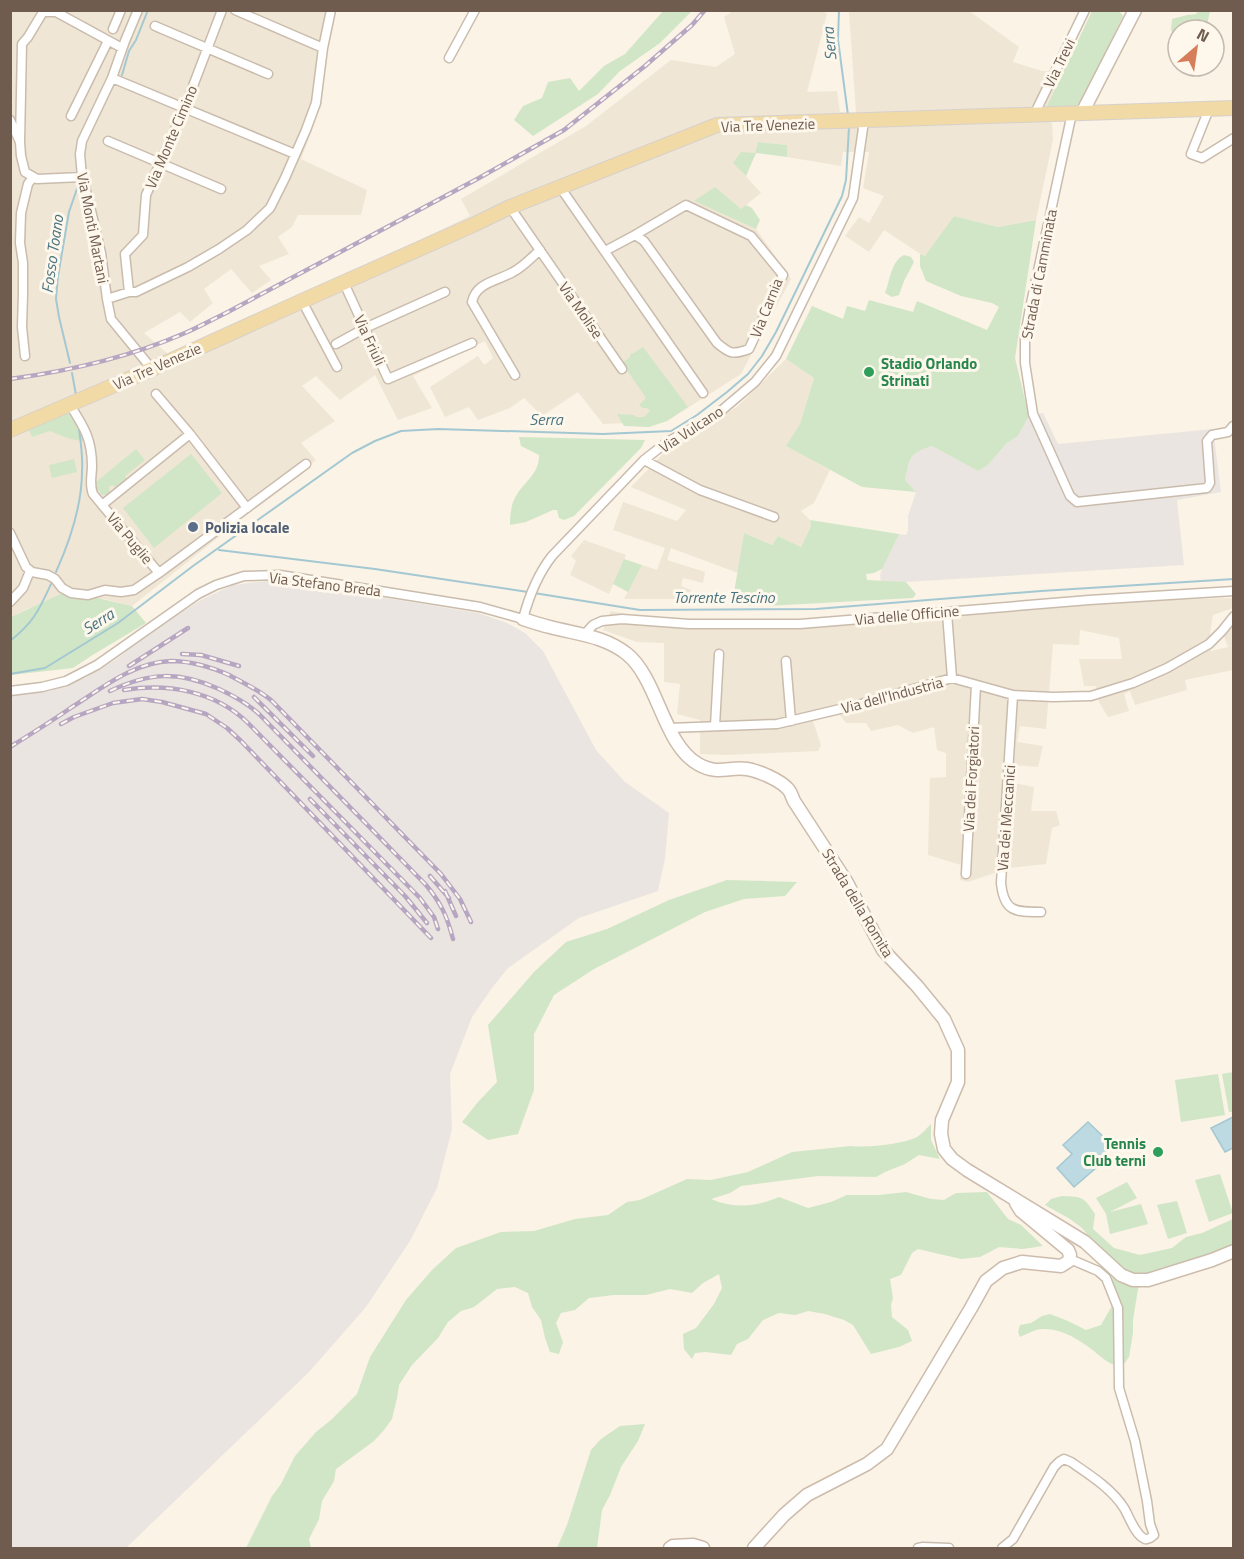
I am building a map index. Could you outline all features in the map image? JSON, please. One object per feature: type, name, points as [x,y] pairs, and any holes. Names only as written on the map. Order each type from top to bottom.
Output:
[{"type":"main road","name":"Via Tre Venezie","points":[[10,430],[152,369],[510,207],[717,125],[1233,108]]},
{"type":"street","points":[[113,29],[121,10]]},
{"type":"street","name":"Via Monti Martani","points":[[138,10],[112,78],[82,141],[80,154],[82,177],[101,253],[111,319],[152,369]]},
{"type":"street","name":"Via Monte Cimino","points":[[129,292],[125,254],[143,235],[146,195],[185,107],[222,10]]},
{"type":"street","points":[[236,10],[323,48]]},
{"type":"street","points":[[107,299],[136,292],[188,267],[247,230],[270,208],[316,103],[323,48],[331,10]]},
{"type":"street","points":[[449,58],[475,10]]},
{"type":"street","name":"Via Trevi","points":[[1034,115],[1084,10]]},
{"type":"street","points":[[1077,113],[1135,10]]},
{"type":"street","points":[[82,177],[37,179],[25,172],[20,142],[22,44],[44,12],[56,12],[122,48]]},
{"type":"street","points":[[155,26],[268,74]]},
{"type":"street","points":[[71,116],[108,41]]},
{"type":"street","points":[[112,78],[295,154]]},
{"type":"street","points":[[1209,109],[1191,153],[1203,158],[1233,138]]},
{"type":"street","name":"Strada di Camminata","points":[[1077,113],[1025,335],[1025,363],[1033,414],[1070,496],[1077,502],[1206,488],[1210,483],[1208,441],[1212,435],[1228,432],[1233,426]]},
{"type":"street","points":[[10,120],[20,142]]},
{"type":"street","name":"Via Vulcano","points":[[524,619],[534,587],[544,566],[552,556],[644,460],[667,442],[715,416],[755,382],[776,356],[853,198],[860,121]]},
{"type":"street","points":[[108,141],[221,189]]},
{"type":"street","points":[[25,356],[22,327],[23,262],[20,235],[21,213],[28,184],[33,177]]},
{"type":"street","points":[[560,187],[703,393]]},
{"type":"street","name":"Via Carnia","points":[[604,251],[686,205],[751,236],[783,275],[749,349],[738,353],[728,352],[717,343],[644,241],[635,235]]},
{"type":"street","name":"Via Molise","points":[[510,207],[622,369]]},
{"type":"street","points":[[515,375],[471,302],[473,294],[481,287],[514,272],[540,250]]},
{"type":"street","name":"Via Friuli","points":[[344,283],[388,379],[472,343]]},
{"type":"street","points":[[336,344],[365,328],[445,292]]},
{"type":"street","points":[[302,301],[337,367]]},
{"type":"street","points":[[156,394],[247,508]]},
{"type":"street","name":"Via Puglie","points":[[70,405],[86,431],[89,442],[92,467],[90,487],[93,494],[159,573],[306,464]]},
{"type":"street","points":[[102,506],[190,434]]},
{"type":"street","points":[[644,460],[700,490],[774,517]]},
{"type":"street","points":[[10,533],[30,571],[55,579],[62,588],[71,593],[88,595],[105,590],[121,592],[134,590],[159,573]]},
{"type":"street","points":[[10,602],[23,588],[30,571]]},
{"type":"street","name":"Via Stefano Breda","points":[[10,691],[66,681],[97,665],[198,594],[216,585],[244,576],[280,574],[480,607],[524,619]]},
{"type":"street","name":"Via delle Officine","points":[[585,634],[593,625],[602,621],[622,619],[689,624],[800,624],[1089,600],[1233,591]]},
{"type":"street","points":[[947,613],[952,678]]},
{"type":"street","name":"Via dell'Industria","points":[[669,728],[777,724],[861,704],[952,678],[1013,694],[1053,697],[1091,696],[1133,683],[1167,669],[1209,644],[1233,616]]},
{"type":"street","name":"Strada della Romita","points":[[524,619],[548,627],[585,634],[614,645],[629,655],[643,673],[669,728],[686,754],[698,764],[716,771],[747,768],[769,776],[789,790],[846,881],[883,950],[944,1019],[958,1050],[958,1082],[942,1120],[941,1134],[944,1149],[952,1159],[1085,1242],[1121,1275],[1133,1280],[1148,1280],[1233,1251]]},
{"type":"street","points":[[715,726],[719,654]]},
{"type":"street","points":[[786,661],[791,721]]},
{"type":"street","name":"Via dei Forgiatori","points":[[966,874],[976,685]]},
{"type":"street","name":"Via dei Meccanici","points":[[1013,694],[1002,893],[1006,903],[1013,910],[1041,912]]},
{"type":"street","points":[[754,1548],[784,1515],[807,1495],[838,1481],[888,1449],[986,1281],[1004,1268],[1022,1262],[1061,1266],[1067,1264],[1070,1259],[1068,1250],[1021,1211],[1016,1199]]},
{"type":"street","points":[[1002,1548],[1013,1539],[1054,1467],[1064,1460],[1071,1462],[1114,1494],[1125,1509],[1131,1523],[1145,1539],[1154,1535],[1135,1441],[1119,1388],[1119,1308],[1106,1278],[1098,1271],[1070,1259]]},
{"type":"street","points":[[670,1548],[693,1545],[704,1548]]},
{"type":"street","points":[[918,1548],[949,1548]]},
{"type":"shaded area","points":[[822,10],[827,14],[807,92],[837,91],[840,112],[856,113],[849,11],[969,11],[1019,47],[1013,62],[1042,71],[1063,71],[1045,110],[1052,124],[1053,140],[1036,220],[998,227],[954,216],[925,257],[884,230],[869,252],[845,236],[859,217],[869,223],[884,196],[863,188],[869,152],[843,152],[841,166],[787,157],[787,145],[758,142],[755,153],[734,163],[761,193],[741,209],[694,201],[756,229],[791,279],[741,374],[667,421],[603,424],[578,392],[542,416],[524,398],[510,408],[478,420],[469,407],[445,417],[430,387],[478,356],[484,365],[493,358],[485,341],[413,376],[432,408],[398,420],[375,375],[340,400],[316,376],[302,386],[335,421],[301,443],[316,460],[132,606],[104,599],[29,608],[11,617],[11,11],[328,11],[322,28],[322,103],[301,159],[367,190],[361,215],[298,215],[292,227],[278,237],[289,254],[259,266],[271,280],[252,293],[231,269],[204,289],[213,303],[190,322],[180,312],[144,333],[169,355],[470,216],[461,199],[586,126],[671,60],[716,67],[735,54],[724,17],[733,11]]},
{"type":"shaded area","points":[[786,359],[814,378],[800,424],[787,446],[830,470],[814,503],[801,511],[810,520],[811,526],[801,547],[778,536],[772,545],[744,533],[738,573],[671,548],[667,560],[705,572],[703,583],[683,578],[681,586],[691,590],[689,599],[624,599],[642,565],[657,570],[665,548],[613,530],[623,502],[677,521],[686,510],[631,487],[662,455],[738,406]]},
{"type":"shaded area","points":[[1043,413],[1058,444],[1213,429],[1221,492],[1177,500],[1184,565],[881,582],[880,575],[884,563],[899,534],[906,535],[908,531],[908,516],[916,492],[905,480],[910,459],[915,452],[932,446],[978,471],[987,466],[1007,443],[1018,436],[1029,416]]},
{"type":"shaded area","points":[[584,540],[626,555],[609,594],[570,575],[576,561],[571,556]]},
{"type":"shaded area","points":[[275,580],[478,613],[507,623],[525,633],[543,651],[596,750],[625,782],[669,813],[665,859],[658,891],[579,918],[508,968],[492,988],[472,1017],[450,1074],[452,1129],[437,1188],[410,1241],[366,1307],[309,1372],[126,1548],[11,1548],[11,694],[50,691],[85,678],[115,660],[153,630],[201,600],[233,585]]},
{"type":"shaded area","points":[[1233,598],[1233,608],[1213,615],[1210,633],[1211,651],[1228,647],[1221,628],[1233,623],[1233,670],[1185,680],[1187,690],[1135,705],[1130,691],[1124,694],[1129,711],[1108,717],[1099,702],[1096,686],[1084,686],[1079,659],[1122,659],[1119,638],[1080,630],[1079,645],[1053,644],[1046,729],[1020,726],[1017,742],[1043,746],[1038,767],[1013,765],[1013,783],[1034,787],[1031,811],[1056,811],[1060,825],[1052,828],[1046,864],[1009,868],[968,882],[960,880],[961,865],[928,855],[930,778],[946,777],[946,753],[937,750],[934,727],[913,733],[898,725],[871,731],[866,723],[846,723],[840,715],[813,721],[821,745],[818,751],[700,754],[700,720],[677,714],[680,684],[664,682],[664,643],[637,642],[603,630],[611,611],[693,629],[815,627],[1151,600]]},
{"type":"green space","points":[[664,10],[692,11],[660,43],[620,71],[598,94],[533,136],[514,120],[523,106],[542,98],[548,82],[570,78],[579,91],[604,66],[625,54]]},
{"type":"green space","points":[[1092,11],[1119,11],[1123,16],[1085,96],[1075,108],[1045,110]]},
{"type":"green space","points":[[1198,11],[1210,11],[1209,18],[1176,18],[1187,15],[1196,14]]},
{"type":"green space","points":[[758,142],[787,145],[787,157],[756,153],[746,176],[733,163],[741,152],[755,153]]},
{"type":"green space","points":[[715,187],[741,209],[746,205],[752,208],[760,220],[756,229],[694,201]]},
{"type":"green space","points":[[954,216],[998,227],[1036,220],[1015,358],[1029,416],[1018,436],[1007,443],[987,466],[978,471],[932,446],[918,451],[910,461],[905,480],[916,492],[862,487],[786,446],[800,424],[814,378],[786,359],[812,306],[843,319],[847,306],[865,311],[869,300],[913,312],[917,301],[987,330],[999,307],[992,303],[961,296],[926,281],[920,266],[920,254],[925,256]]},
{"type":"green space","points":[[904,255],[911,257],[914,262],[899,295],[892,297],[885,293],[896,262]]},
{"type":"green space","points":[[643,347],[688,407],[667,421],[649,427],[624,426],[617,414],[644,417],[650,411],[639,405],[646,398],[622,363],[630,357],[630,354]]},
{"type":"green space","points":[[67,412],[83,433],[85,442],[50,431],[32,437],[28,428]]},
{"type":"green space","points":[[519,437],[645,440],[641,448],[574,516],[564,520],[559,518],[557,510],[553,510],[526,522],[510,525],[514,499],[534,472],[539,461],[539,455],[521,446]]},
{"type":"green space","points":[[136,449],[145,460],[125,476],[127,479],[116,488],[112,485],[109,487],[110,494],[102,495],[95,486],[96,482]]},
{"type":"green space","points":[[191,454],[222,493],[154,548],[123,508]]},
{"type":"green space","points":[[74,459],[77,472],[52,478],[49,465]]},
{"type":"green space","points":[[810,520],[899,534],[882,569],[866,574],[867,580],[906,582],[916,594],[913,598],[766,606],[732,605],[744,533],[772,545],[778,536],[801,547],[811,526]]},
{"type":"green space","points":[[624,559],[642,565],[628,592],[613,584]]},
{"type":"green space","points":[[67,591],[132,606],[146,623],[73,668],[11,675],[11,617]]},
{"type":"green space","points":[[727,880],[797,882],[785,896],[744,899],[705,912],[594,969],[554,995],[534,1034],[534,1090],[518,1134],[488,1140],[462,1122],[497,1082],[488,1025],[534,972],[566,942],[607,929],[669,900]]},
{"type":"green space","points":[[1233,1072],[1233,1112],[1229,1112],[1222,1074]]},
{"type":"green space","points":[[1218,1074],[1225,1115],[1181,1122],[1175,1080]]},
{"type":"green space","points":[[931,1124],[931,1140],[940,1159],[919,1155],[876,1177],[818,1176],[741,1186],[730,1193],[711,1199],[745,1206],[779,1197],[808,1208],[847,1195],[906,1192],[944,1200],[956,1193],[987,1192],[1008,1219],[1021,1225],[1043,1246],[1023,1249],[999,1247],[980,1257],[961,1259],[918,1249],[912,1253],[901,1275],[890,1279],[893,1298],[892,1317],[908,1330],[912,1341],[871,1354],[853,1325],[844,1320],[808,1311],[795,1315],[779,1313],[763,1320],[748,1339],[737,1344],[731,1355],[695,1353],[692,1359],[684,1349],[683,1334],[696,1328],[714,1304],[722,1288],[719,1274],[703,1283],[692,1293],[670,1289],[646,1295],[589,1298],[575,1310],[561,1313],[556,1323],[563,1342],[559,1354],[550,1352],[541,1320],[532,1307],[528,1293],[515,1287],[497,1289],[474,1307],[461,1311],[448,1322],[438,1338],[412,1365],[399,1385],[392,1419],[384,1430],[374,1441],[336,1469],[334,1481],[322,1501],[319,1519],[309,1539],[311,1548],[246,1548],[295,1456],[316,1432],[357,1394],[370,1357],[406,1300],[432,1270],[456,1248],[501,1232],[534,1231],[575,1219],[608,1215],[627,1202],[640,1200],[687,1179],[711,1180],[748,1172],[792,1152],[903,1142],[917,1137]]},
{"type":"green space","points":[[1220,1174],[1233,1213],[1209,1222],[1195,1180]]},
{"type":"green space","points":[[1127,1182],[1137,1198],[1110,1212],[1141,1204],[1148,1224],[1110,1234],[1106,1214],[1096,1198]]},
{"type":"green space","points":[[1062,1196],[1079,1197],[1085,1201],[1095,1214],[1093,1229],[1114,1248],[1140,1255],[1172,1248],[1186,1237],[1202,1233],[1233,1219],[1233,1245],[1146,1277],[1138,1289],[1129,1357],[1122,1367],[1107,1361],[1083,1343],[1063,1333],[1040,1329],[1020,1337],[1018,1332],[1020,1325],[1031,1323],[1050,1314],[1086,1330],[1101,1325],[1113,1304],[1111,1286],[1115,1262],[1082,1228],[1045,1205],[1051,1199]]},
{"type":"green space","points":[[1177,1201],[1187,1233],[1168,1239],[1157,1205]]},
{"type":"green space","points":[[645,1424],[638,1441],[621,1467],[602,1510],[597,1548],[557,1548],[567,1525],[591,1450],[601,1439],[620,1426]]},
{"type":"water","points":[[1233,1117],[1233,1148],[1225,1152],[1211,1128]]},
{"type":"water","points":[[1088,1122],[1111,1144],[1102,1157],[1104,1161],[1074,1187],[1057,1168],[1072,1154],[1063,1145]]},
{"type":"waterway","name":"Fosso Toano","points":[[122,75],[129,51],[148,10]]},
{"type":"waterway","name":"Serra","points":[[839,10],[838,40],[848,115]]},
{"type":"waterway","name":"Serra","points":[[10,674],[45,668],[118,623],[193,566],[352,453],[401,431],[438,429],[603,434],[671,431],[697,415],[748,374],[776,332],[842,196],[846,180],[849,127]]},
{"type":"waterway","name":"Fosso Toano","points":[[70,363],[56,299],[69,212],[79,183]]},
{"type":"waterway","name":"Fosso Toano","points":[[72,373],[76,395]]},
{"type":"waterway","name":"Fosso Toano","points":[[56,572],[66,549],[80,497],[82,460],[79,429]]},
{"type":"waterway","name":"Torrente Tescino","points":[[219,550],[375,569],[528,592]]},
{"type":"waterway","name":"Torrente Tescino","points":[[534,593],[640,610],[816,609],[1041,591],[1234,579]]},
{"type":"waterway","name":"Fosso Toano","points":[[10,641],[25,628],[35,615],[51,584]]},
{"type":"railway","points":[[10,379],[54,372],[121,356],[164,342],[226,313],[564,130],[645,66],[692,25],[705,10]]},
{"type":"railway","points":[[129,666],[188,628]]},
{"type":"railway","points":[[182,654],[201,655],[239,666]]},
{"type":"railway","points":[[10,747],[107,684],[144,666],[157,662],[178,661],[215,669],[262,693],[272,701],[441,874],[460,899],[471,922]]},
{"type":"railway","points":[[110,691],[152,677],[177,677],[204,683],[250,706],[426,885],[443,910],[453,939]]},
{"type":"railway","points":[[124,690],[157,688],[190,692],[221,703],[235,712],[420,898],[434,917],[438,929]]},
{"type":"railway","points":[[254,697],[313,756]]},
{"type":"railway","points":[[61,724],[113,703],[142,699],[206,714],[241,741],[431,938]]},
{"type":"railway","points":[[310,799],[405,896],[427,923]]},
{"type":"railway","points":[[430,876],[449,898]]},
{"type":"railway","points":[[445,891],[456,916]]},
{"type":"place","name":"Stadio Orlando Strinati","points":[[869,372]]},
{"type":"place","name":"Polizia locale","points":[[193,527]]},
{"type":"place","name":"Tennis Club terni","points":[[1158,1152]]}]
